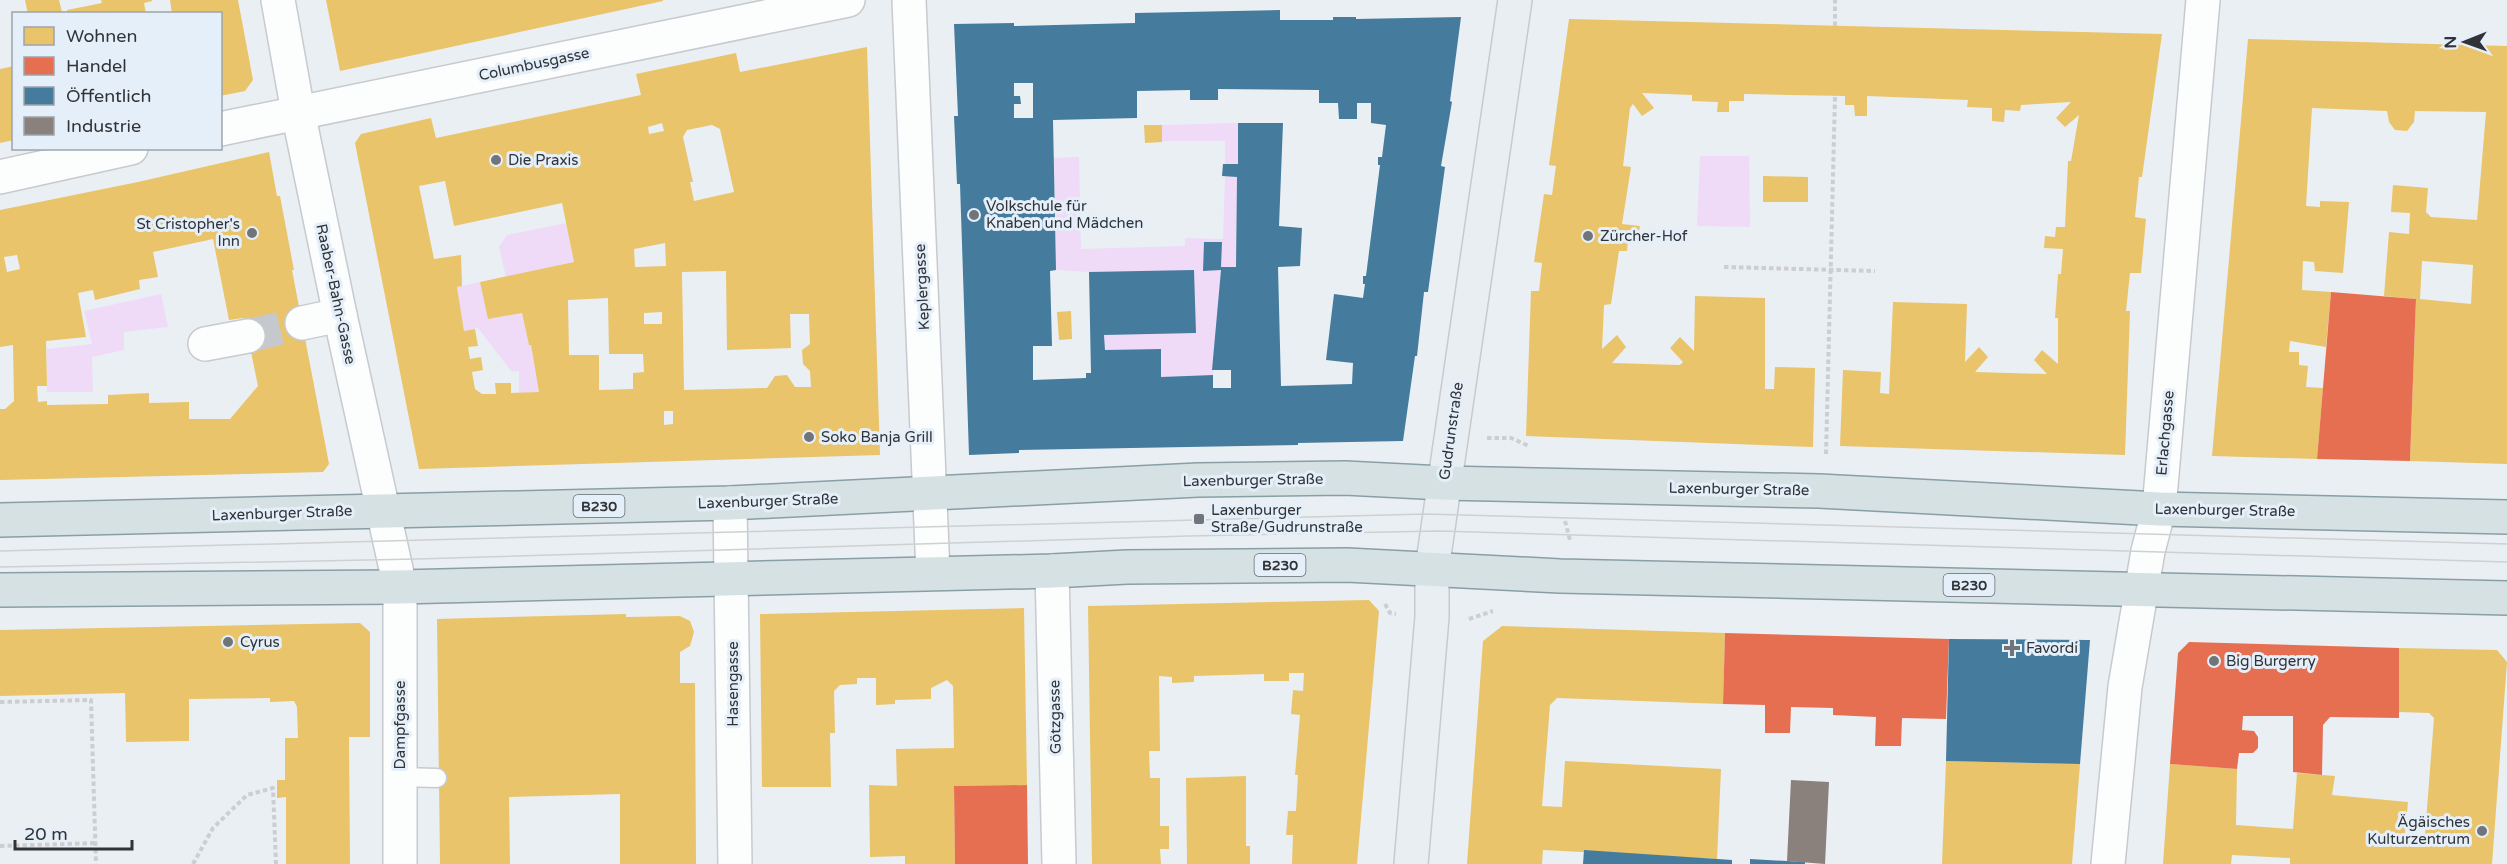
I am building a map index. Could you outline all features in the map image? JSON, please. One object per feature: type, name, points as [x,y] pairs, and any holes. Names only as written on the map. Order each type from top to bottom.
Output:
[{"type":"main road","name":"Gudrunstraße","points":[[1410,864],[1432,616],[1432,569],[1515,0]]},
{"type":"main road","name":"Laxenburger Straße","points":[[0,520],[730,503],[1198,480],[1345,478],[1443,483],[1819,491],[2159,509],[2507,517]]},
{"type":"main road","name":"B230","points":[[0,590],[400,587],[732,577],[1052,571],[1127,567],[1322,565],[1560,576],[2507,598]]},
{"type":"street","name":"Raaber-Bahn-Gasse","points":[[278,0],[298,112],[340,315],[400,587]]},
{"type":"street","name":"Columbusgasse","points":[[222,129],[848,0]]},
{"type":"street","name":"Keplergasse","points":[[909,0],[933,573]]},
{"type":"street","name":"Erlachgasse","points":[[2108,864],[2125,687],[2142,588],[2159,509],[2203,0]]},
{"type":"street","points":[[0,177],[122,150]]},
{"type":"street","points":[[302,323],[340,315]]},
{"type":"street","points":[[205,344],[248,336]]},
{"type":"street","name":"Hasengasse","points":[[730,503],[735,864]]},
{"type":"street","name":"Götzgasse","points":[[1052,571],[1059,864]]},
{"type":"street","name":"Dampfgasse","points":[[400,587],[400,864]]},
{"type":"lane","points":[[400,777],[437,778]]},
{"type":"path","points":[[1835,0],[1835,26]]},
{"type":"path","points":[[1826,454],[1834,96]]},
{"type":"path","points":[[1724,267],[1875,271]]},
{"type":"path","points":[[0,702],[91,700],[96,864]]},
{"type":"path","points":[[194,864],[213,828],[247,795],[273,788],[276,864]]},
{"type":"path","points":[[0,846],[96,843]]},
{"type":"shaded area","points":[[1238,123],[1238,164],[1225,164],[1225,141],[1162,141],[1162,125]]},
{"type":"shaded area","points":[[1700,156],[1749,156],[1750,227],[1697,226]]},
{"type":"shaded area","points":[[1079,157],[1081,249],[1185,246],[1185,238],[1223,239],[1225,176],[1237,177],[1236,267],[1221,267],[1221,242],[1204,242],[1203,270],[1221,270],[1213,375],[1161,377],[1161,349],[1105,350],[1104,335],[1089,272],[1056,270],[1054,158]]},
{"type":"shaded area","points":[[566,223],[574,262],[506,277],[499,247],[507,235]]},
{"type":"shaded area","points":[[480,282],[489,319],[522,313],[531,345],[539,392],[519,393],[519,371],[512,372],[478,328],[464,331],[457,287]]},
{"type":"shaded area","points":[[161,294],[168,327],[124,332],[124,350],[92,357],[93,392],[47,392],[47,349],[92,344],[84,311]]},
{"type":"building: Wohnen","points":[[25,0],[59,0],[62,12],[28,12]]},
{"type":"building: Wohnen","points":[[101,0],[152,0],[144,3],[146,12],[68,12],[67,10],[102,3]]},
{"type":"building: Wohnen","points":[[170,0],[238,0],[253,80],[245,91],[222,96],[222,12],[172,12]]},
{"type":"building: Wohnen","points":[[326,0],[663,0],[663,1],[340,71]]},
{"type":"building: Wohnen","name":"Zürcher-Hof","points":[[1569,19],[2162,34],[2142,177],[2139,177],[2135,217],[2146,219],[2141,273],[2130,273],[2126,311],[2130,311],[2125,455],[1840,446],[1843,370],[1881,372],[1880,393],[1889,394],[1893,302],[1967,304],[1965,362],[1979,347],[1988,357],[1975,372],[2047,374],[2034,360],[2042,350],[2058,364],[2058,318],[2055,318],[2058,274],[2061,274],[2063,249],[2044,248],[2045,236],[2055,237],[2056,227],[2065,227],[2068,161],[2071,161],[2079,115],[2065,127],[2056,118],[2071,102],[2021,105],[2020,111],[2005,110],[2004,122],[1992,121],[1992,108],[1967,107],[1968,100],[1867,96],[1867,116],[1855,116],[1854,105],[1845,105],[1845,96],[1744,94],[1744,101],[1729,101],[1729,112],[1717,112],[1718,102],[1692,101],[1692,95],[1642,93],[1654,108],[1642,116],[1633,104],[1630,108],[1623,166],[1631,167],[1622,224],[1640,226],[1637,242],[1628,241],[1627,251],[1619,251],[1611,304],[1604,305],[1602,349],[1617,335],[1626,347],[1612,363],[1680,365],[1683,362],[1670,348],[1680,337],[1694,351],[1695,296],[1765,298],[1765,389],[1774,389],[1775,367],[1815,368],[1813,447],[1526,436],[1531,291],[1539,291],[1542,263],[1534,262],[1544,194],[1552,195],[1556,166],[1549,165]]},
{"type":"building: Wohnen","points":[[2248,39],[2507,46],[2507,464],[2410,461],[2416,299],[2384,296],[2389,232],[2409,234],[2410,213],[2391,212],[2393,185],[2428,188],[2426,212],[2431,217],[2477,220],[2486,112],[2415,111],[2414,122],[2407,131],[2395,130],[2389,122],[2387,111],[2312,108],[2306,206],[2320,207],[2320,201],[2349,202],[2343,273],[2315,271],[2314,262],[2303,261],[2302,290],[2331,292],[2326,347],[2290,341],[2289,352],[2299,352],[2299,365],[2308,366],[2306,387],[2323,388],[2317,459],[2212,456]],"holes":[[[2422,261],[2473,265],[2471,304],[2420,299]]]},
{"type":"building: Wohnen","points":[[867,47],[880,455],[419,469],[355,143],[361,134],[431,118],[436,138],[641,95],[636,74],[736,53],[740,72]],"holes":[[[662,123],[664,131],[649,134],[648,127]],[[712,125],[720,129],[734,192],[694,201],[690,182],[693,182],[683,137],[687,130]],[[445,181],[454,226],[562,203],[574,262],[480,282],[488,319],[522,313],[529,345],[531,345],[539,392],[511,393],[511,383],[495,383],[496,394],[482,394],[475,389],[472,372],[483,370],[481,357],[470,359],[468,347],[478,346],[475,329],[464,331],[457,287],[462,286],[461,255],[434,259],[419,186]],[[665,243],[666,266],[635,267],[634,249]],[[726,271],[727,350],[791,348],[790,314],[809,314],[810,344],[802,350],[803,364],[810,371],[811,387],[795,387],[787,375],[775,376],[767,388],[684,390],[682,272]],[[608,298],[609,354],[643,354],[644,372],[633,373],[633,389],[599,390],[599,355],[569,355],[568,300]],[[662,312],[662,324],[644,324],[644,313]],[[664,411],[673,411],[673,424],[664,425]]]},
{"type":"building: Wohnen","points":[[12,66],[12,140],[0,143],[0,69]]},
{"type":"building: Wohnen","points":[[1144,125],[1162,125],[1162,142],[1145,143]]},
{"type":"building: Wohnen","points":[[269,152],[277,196],[280,196],[329,464],[323,472],[0,480],[0,409],[5,409],[14,401],[13,345],[0,347],[0,210]],"holes":[[[213,239],[229,320],[244,318],[258,386],[230,419],[189,419],[189,402],[149,403],[149,393],[108,395],[108,404],[47,405],[47,401],[38,402],[37,386],[47,386],[46,341],[86,337],[78,293],[93,290],[95,300],[140,289],[139,280],[158,277],[153,252]],[[17,255],[20,269],[7,272],[4,257]]]},
{"type":"building: Wohnen","points":[[1763,176],[1808,177],[1808,202],[1763,202]]},
{"type":"building: Wohnen","points":[[1071,311],[1072,339],[1059,340],[1057,312]]},
{"type":"building: Wohnen","points":[[1369,600],[1379,611],[1357,864],[1292,864],[1293,835],[1286,835],[1288,811],[1296,811],[1298,775],[1295,775],[1300,715],[1291,714],[1293,690],[1303,691],[1304,673],[1289,673],[1289,681],[1264,681],[1264,674],[1194,676],[1194,682],[1172,683],[1172,677],[1159,676],[1160,751],[1149,751],[1150,778],[1160,778],[1160,826],[1169,826],[1169,849],[1160,849],[1161,864],[1092,864],[1088,606]]},
{"type":"building: Wohnen","points":[[1024,608],[1027,785],[954,786],[955,864],[905,864],[905,856],[870,857],[869,785],[897,786],[896,749],[954,748],[953,686],[947,680],[931,688],[931,699],[895,700],[895,704],[876,705],[876,678],[857,678],[857,684],[840,685],[834,691],[835,733],[830,733],[831,787],[762,787],[760,614]]},
{"type":"building: Wohnen","points":[[626,614],[626,617],[680,616],[690,621],[694,632],[690,646],[680,652],[680,683],[695,683],[696,864],[620,864],[620,794],[509,797],[510,864],[440,864],[437,619]]},
{"type":"building: Wohnen","points":[[360,623],[370,632],[370,737],[349,737],[350,864],[286,864],[286,797],[277,798],[277,780],[285,780],[285,738],[298,738],[297,707],[294,701],[270,702],[270,698],[189,699],[189,741],[126,742],[125,693],[0,696],[0,630]]},
{"type":"building: Wohnen","points":[[1502,626],[1725,633],[1723,704],[1557,698],[1550,705],[1542,806],[1562,807],[1565,761],[1721,769],[1717,859],[1543,850],[1542,864],[1467,864],[1483,641]]},
{"type":"building: Wohnen","points":[[2399,648],[2497,650],[2507,662],[2492,864],[2290,864],[2290,858],[2232,855],[2231,864],[2163,864],[2170,764],[2237,769],[2236,825],[2293,829],[2297,773],[2335,776],[2332,795],[2408,802],[2404,845],[2424,847],[2434,718],[2429,713],[2399,712]]},
{"type":"building: Wohnen","points":[[1946,761],[2080,764],[2072,864],[1942,864]]},
{"type":"building: Wohnen","points":[[1246,776],[1246,846],[1250,846],[1250,864],[1187,864],[1186,778]]},
{"type":"building: Handel","points":[[2331,292],[2416,299],[2410,461],[2317,459]]},
{"type":"building: Handel","points":[[1725,633],[1949,639],[1946,719],[1902,718],[1901,746],[1875,746],[1876,717],[1833,715],[1833,708],[1791,707],[1790,733],[1765,733],[1765,705],[1723,704]]},
{"type":"building: Handel","points":[[2189,642],[2399,648],[2399,718],[2330,717],[2323,725],[2322,775],[2293,772],[2293,716],[2243,716],[2242,730],[2254,731],[2258,737],[2258,748],[2253,753],[2239,753],[2237,769],[2170,764],[2178,653]]},
{"type":"building: Handel","points":[[1027,785],[1028,864],[955,864],[954,786]]},
{"type":"building: Öffentlich","points":[[1280,10],[1280,20],[1333,20],[1333,17],[1356,17],[1356,19],[1461,17],[1450,101],[1452,102],[1441,166],[1445,167],[1428,292],[1424,292],[1417,356],[1415,356],[1403,441],[1019,450],[1019,453],[969,455],[960,184],[957,184],[954,116],[958,116],[954,24],[1014,23],[1014,26],[1135,23],[1135,13]],"holes":[[[1014,83],[1033,83],[1033,118],[1014,118],[1014,104],[1021,104],[1020,96],[1014,96]],[[1218,89],[1319,90],[1319,103],[1338,103],[1339,119],[1357,119],[1357,103],[1371,103],[1371,123],[1386,125],[1382,157],[1378,157],[1378,165],[1380,165],[1366,276],[1363,276],[1363,284],[1365,284],[1363,298],[1334,294],[1326,360],[1353,363],[1352,384],[1281,386],[1278,267],[1300,266],[1302,228],[1279,226],[1283,123],[1238,123],[1238,164],[1223,164],[1222,176],[1237,177],[1236,267],[1221,267],[1222,242],[1204,242],[1203,271],[1221,270],[1212,370],[1231,370],[1231,388],[1213,388],[1213,375],[1161,377],[1161,349],[1105,350],[1104,335],[1196,333],[1194,270],[1089,272],[1091,373],[1086,373],[1086,378],[1033,380],[1033,346],[1052,346],[1050,271],[1056,270],[1053,120],[1137,118],[1137,91],[1190,90],[1190,100],[1218,100]]]},
{"type":"building: Öffentlich","points":[[1949,639],[2090,640],[2080,764],[1946,761]]},
{"type":"building: Öffentlich","points":[[1584,850],[1732,860],[1732,864],[1583,864]]},
{"type":"building: Öffentlich","points":[[1750,859],[1805,862],[1805,864],[1750,864]]},
{"type":"building: Industrie","points":[[1791,780],[1829,782],[1825,864],[1787,861]]},
{"type":"tunnel","points":[[248,336],[302,323]]},
{"type":"tram line","points":[[0,551],[1426,514],[2507,544]]},
{"type":"tram line","points":[[0,567],[417,559],[1188,536],[1439,531],[2507,562]]},
{"type":"place","name":"Die Praxis","points":[[496,160]]},
{"type":"place","name":"Volkschule für Knaben und Mädchen","points":[[974,215]]},
{"type":"place","name":"St Cristopher's Inn","points":[[252,233]]},
{"type":"place","name":"Zürcher-Hof","points":[[1588,236]]},
{"type":"place","name":"Soko Banja Grill","points":[[809,437]]},
{"type":"place","name":"Laxenburger Straße/Gudrunstraße","points":[[1199,519]]},
{"type":"place","name":"Cyrus","points":[[228,642]]},
{"type":"place","name":"Favordi","points":[[2012,648]]},
{"type":"place","name":"Big Burgerry","points":[[2214,661]]},
{"type":"place","name":"Ägäisches Kulturzentrum","points":[[2482,831]]}]
